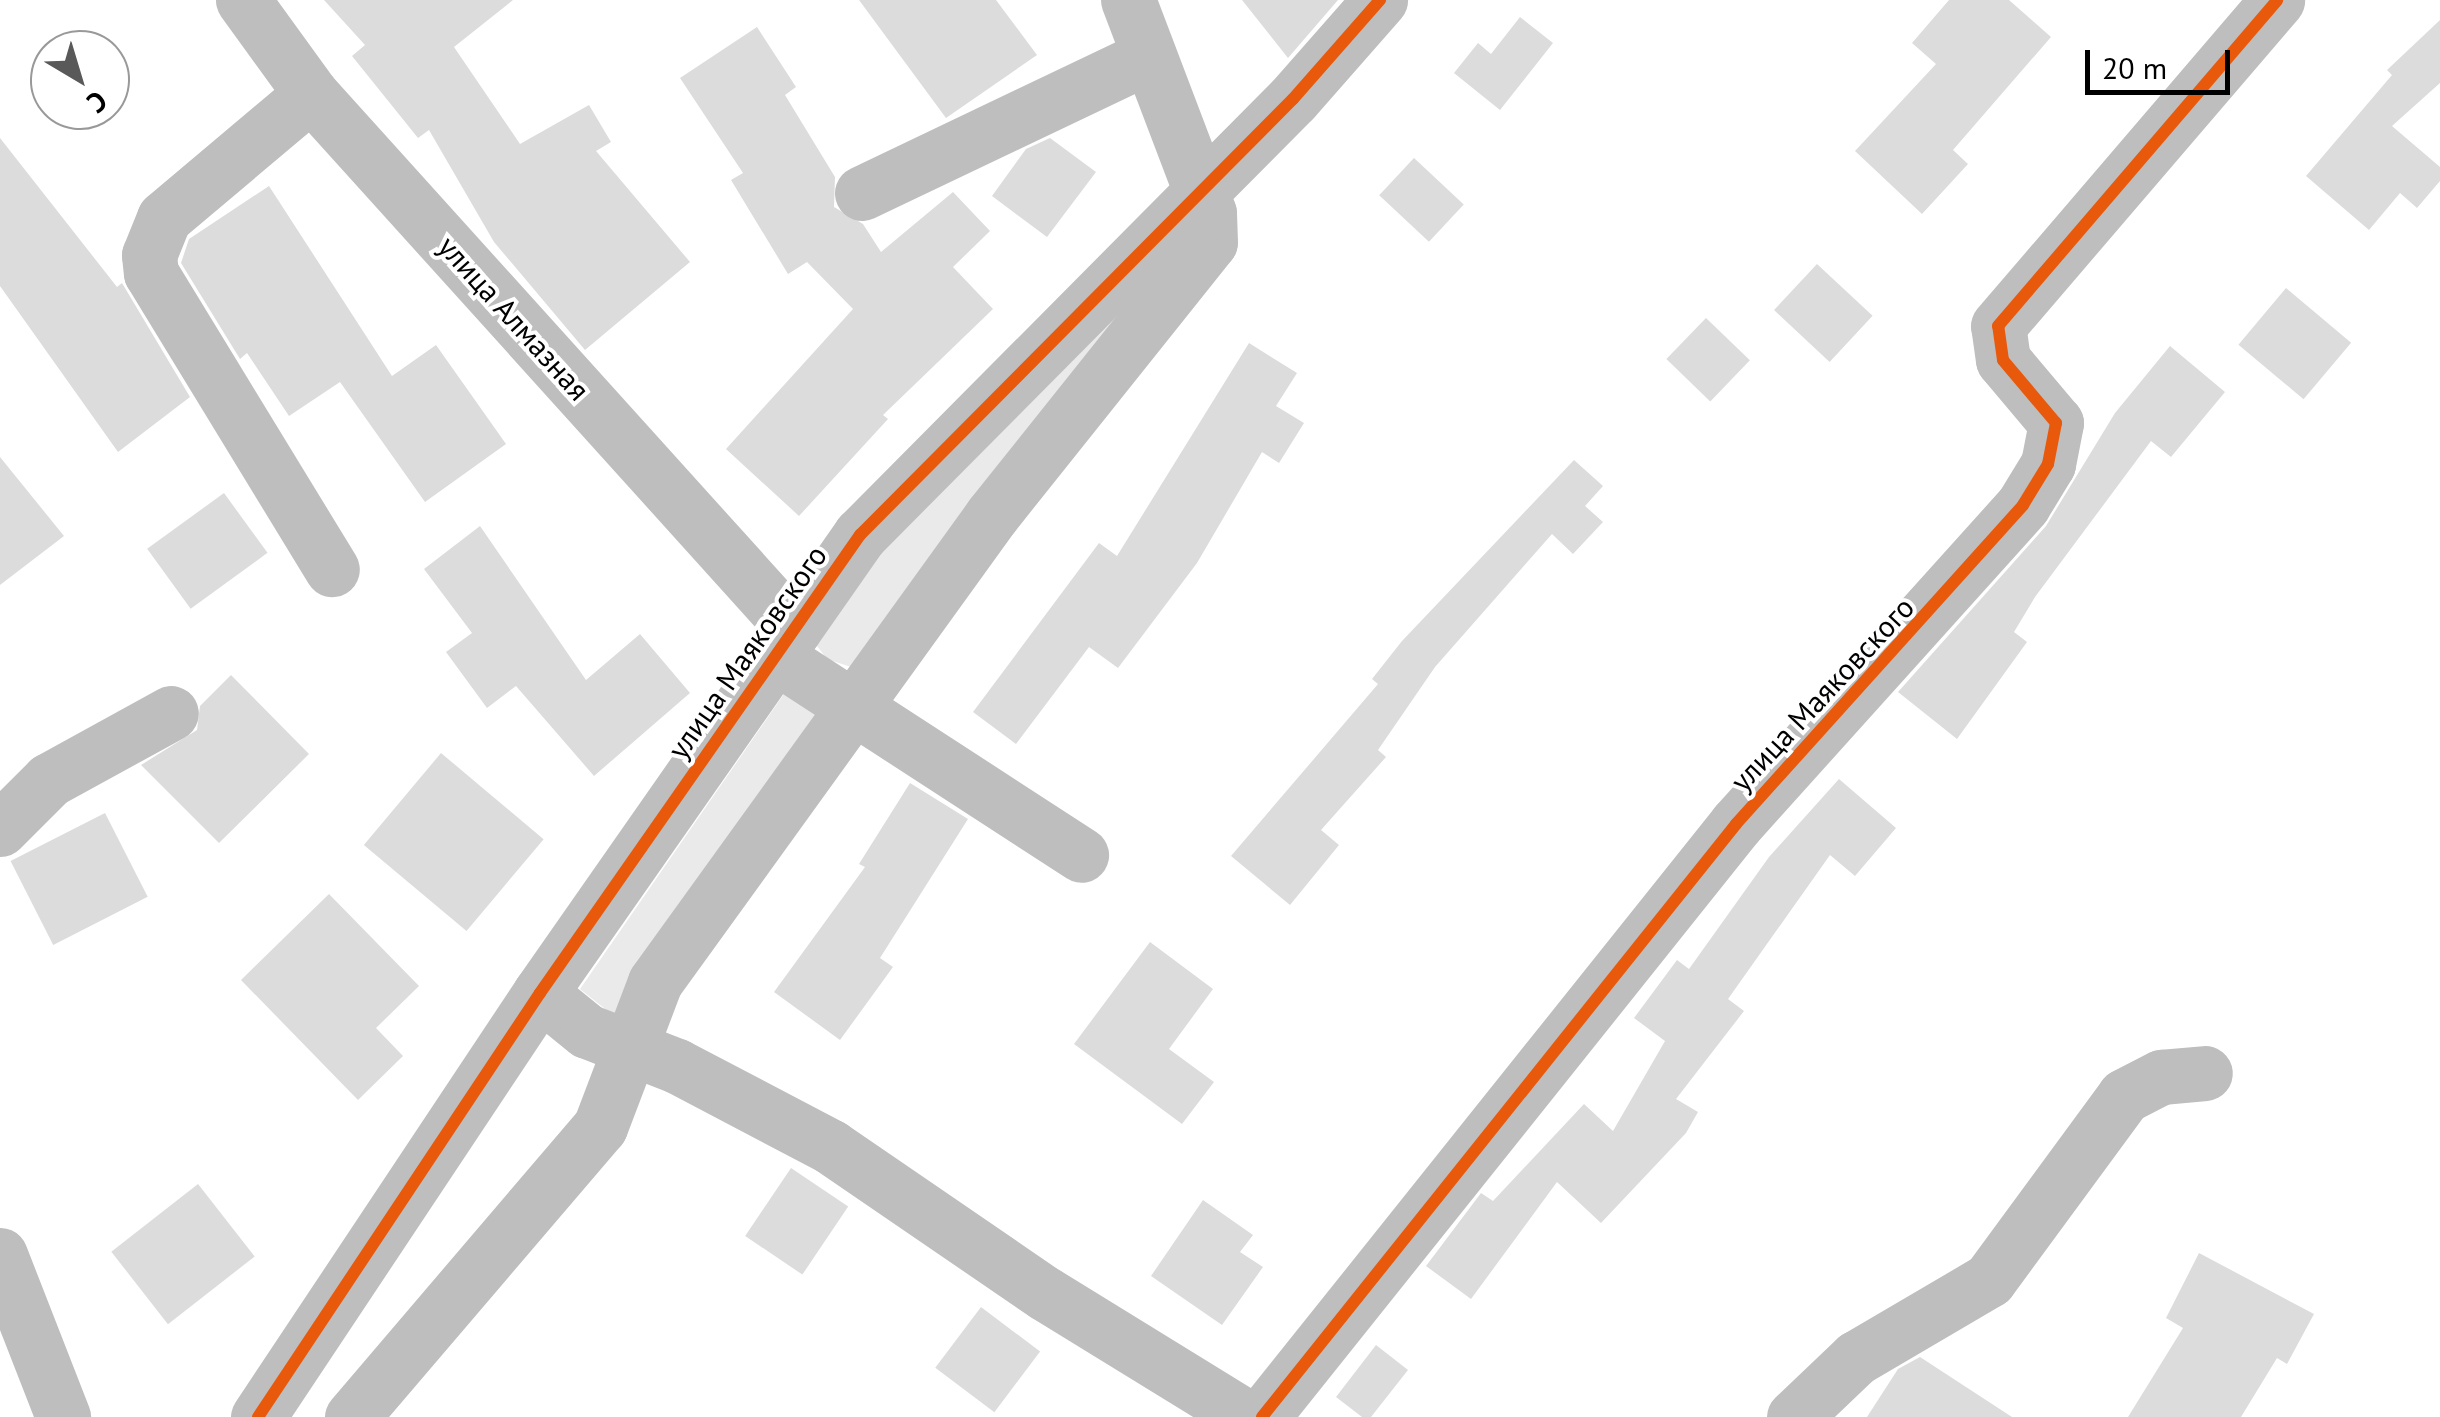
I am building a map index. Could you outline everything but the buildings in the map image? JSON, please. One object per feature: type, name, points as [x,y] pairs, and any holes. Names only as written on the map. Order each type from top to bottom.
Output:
[{"type":"street","name":"улица Алмазная","points":[[244,0],[312,94],[784,642],[856,705],[1080,856]]},
{"type":"street","points":[[352,1417],[600,1127],[651,988],[1034,460],[1206,248],[1212,226],[1128,0]]},
{"type":"street","name":"улица Маяковского","points":[[258,1417],[540,993],[860,535],[1380,0]]},
{"type":"street","name":"улица Маяковского","points":[[1262,1417],[1736,824],[2023,505],[2058,435],[2052,414],[2003,360],[1998,326],[2277,0]]},
{"type":"street","points":[[862,194],[1150,56]]},
{"type":"street","points":[[312,94],[164,218],[149,255],[152,272],[332,570]]},
{"type":"street","points":[[0,829],[49,780],[171,713]]},
{"type":"street","points":[[540,993],[587,1031],[631,1047],[831,1148],[1046,1294],[1246,1417]]},
{"type":"street","points":[[1794,1417],[1856,1358],[1990,1280],[2124,1096],[2161,1076],[2205,1073]]},
{"type":"street","points":[[0,1255],[63,1417]]},
{"type":"shaded area","points":[[1121,310],[851,667],[827,659],[814,642],[896,531]]},
{"type":"shaded area","points":[[786,691],[820,708],[614,1016],[580,989]]},
{"type":"cycle path","points":[[258,1417],[540,993],[860,535],[1293,99],[1380,0]]},
{"type":"cycle path","points":[[1262,1417],[1736,824],[2023,505],[2048,464],[2056,423],[2003,360],[1998,326],[2277,0]]}]
